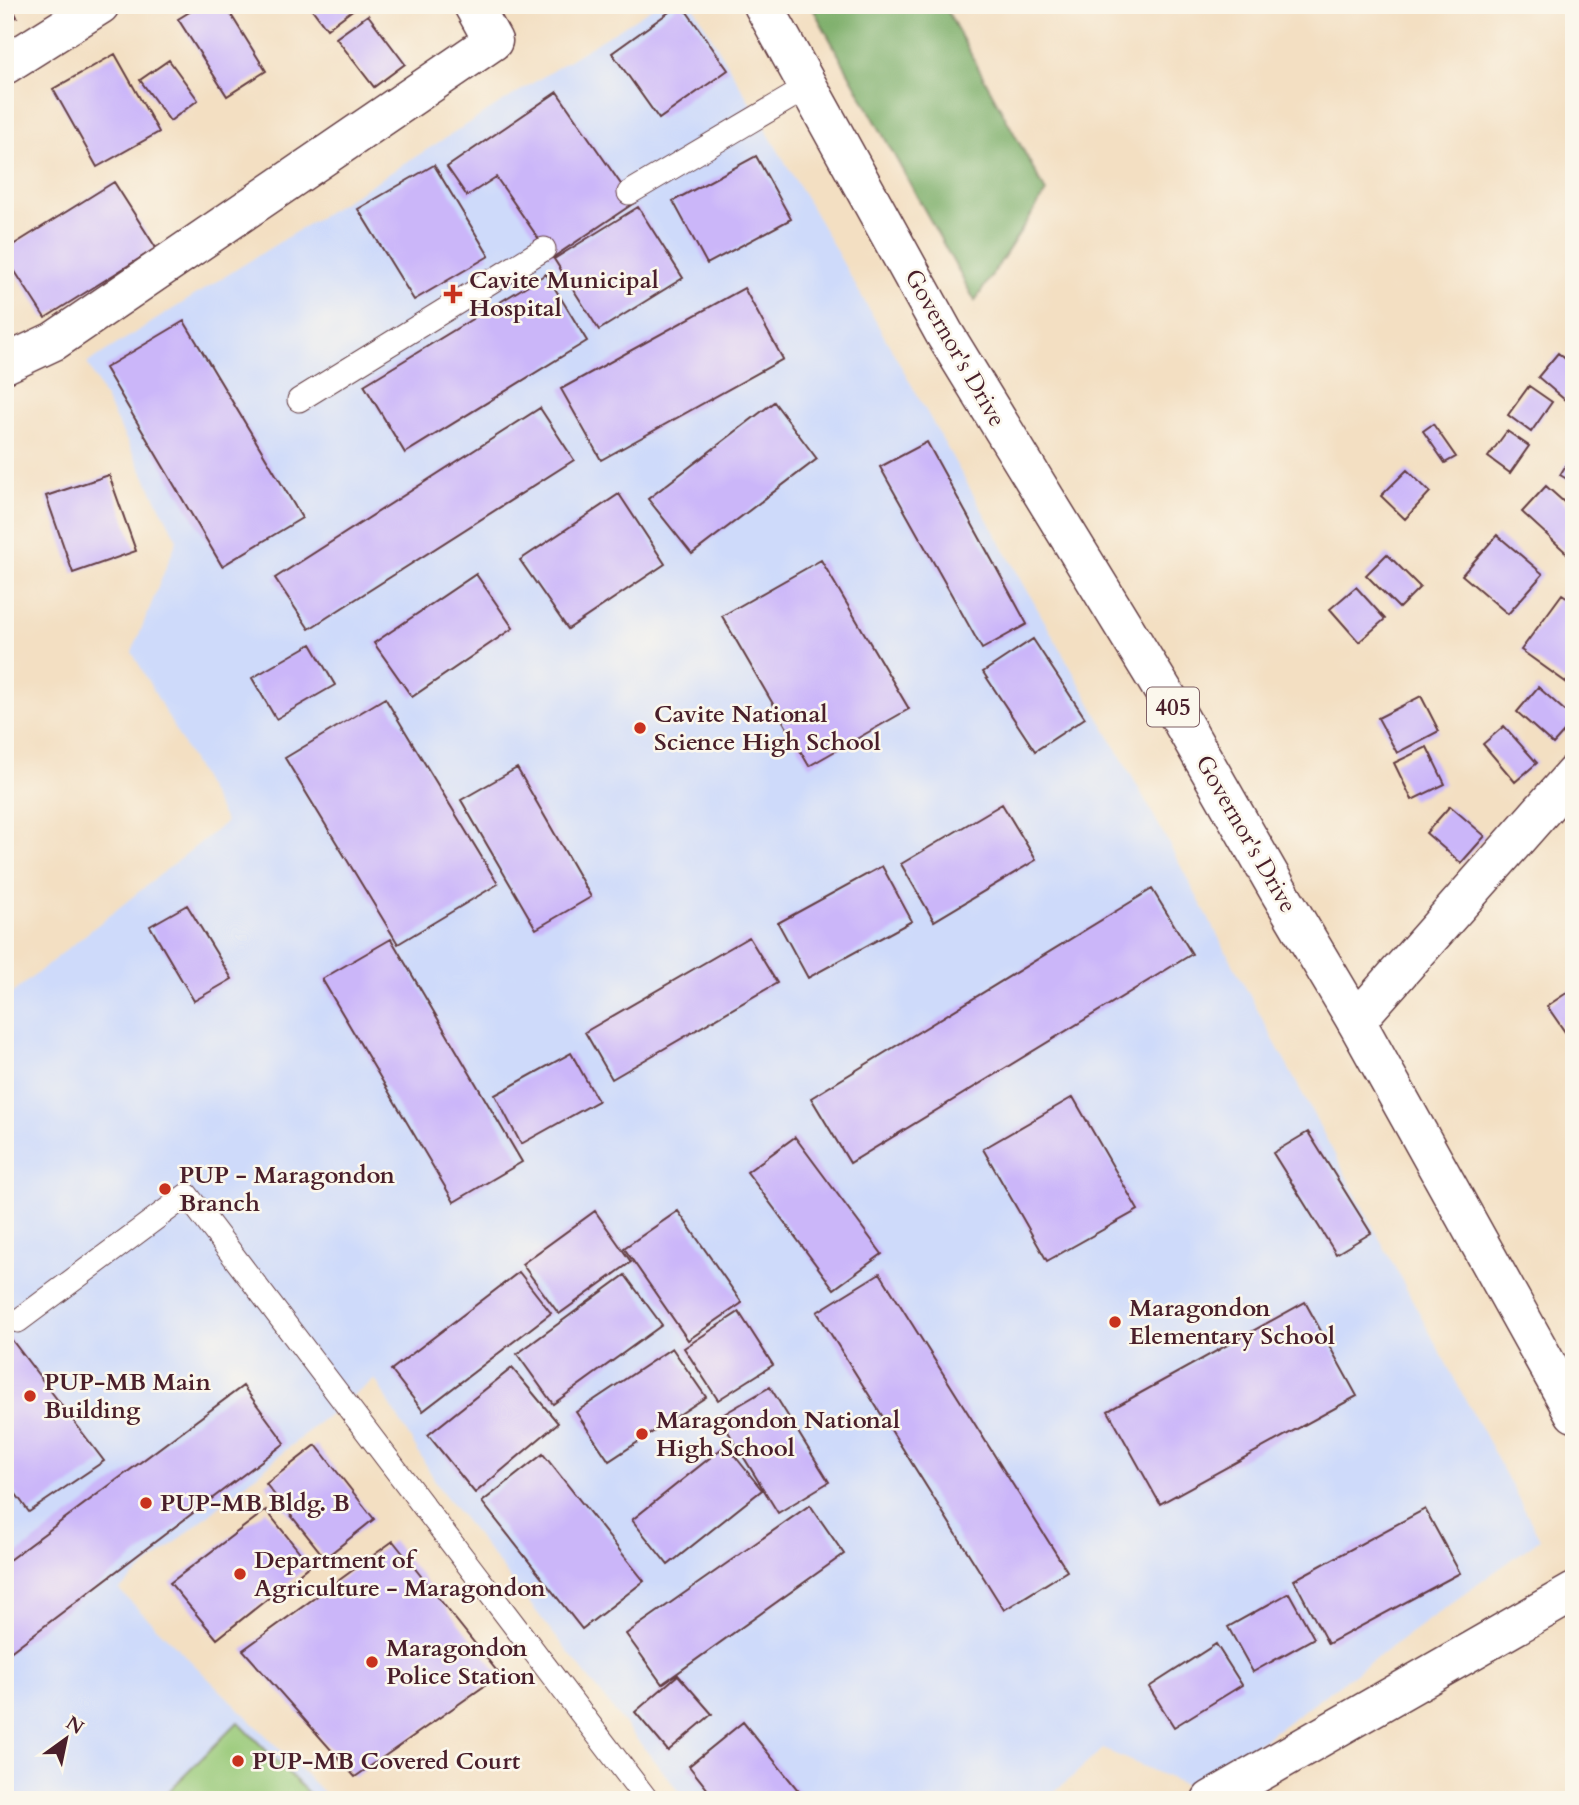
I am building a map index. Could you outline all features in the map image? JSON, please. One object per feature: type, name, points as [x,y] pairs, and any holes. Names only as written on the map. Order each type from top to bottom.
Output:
[{"type":"main road","points":[[5,65],[100,5]]},
{"type":"main road","points":[[5,364],[54,341],[493,41],[473,5]]},
{"type":"main road","name":"Governor's Drive","points":[[763,5],[944,333],[1178,715],[1356,1021],[1574,1413]]},
{"type":"main road","points":[[1356,1021],[1574,774]]},
{"type":"main road","points":[[1211,1800],[1574,1591]]},
{"type":"lane","points":[[629,193],[808,88]]},
{"type":"lane","points":[[299,400],[544,249]]},
{"type":"lane","points":[[18,1321],[187,1195],[647,1800]]},
{"type":"shaded area","points":[[657,5],[693,5],[821,224],[1148,805],[1540,1539],[1195,1789],[1103,1749],[1046,1800],[686,1800],[440,1489],[375,1379],[318,1423],[119,1590],[331,1800],[5,1800],[5,999],[226,822],[132,652],[177,540],[87,363]]},
{"type":"green space","points":[[811,5],[944,5],[1046,192],[975,301]]},
{"type":"green space","name":"PUP-MB Covered Court","points":[[238,1722],[315,1800],[160,1800]]},
{"type":"building","points":[[5,5],[11,5],[17,17],[5,22]]},
{"type":"building","points":[[201,5],[225,5],[266,71],[227,96],[178,19]]},
{"type":"building","points":[[309,5],[359,5],[327,29]]},
{"type":"building","points":[[682,5],[728,70],[659,119],[612,53]]},
{"type":"building","points":[[368,15],[405,64],[374,87],[336,38]]},
{"type":"building","points":[[115,54],[159,132],[97,167],[53,89]]},
{"type":"building","points":[[169,60],[198,100],[170,121],[140,80]]},
{"type":"building","points":[[557,92],[634,203],[552,258],[496,177],[467,196],[447,167]]},
{"type":"building","points":[[756,156],[791,219],[707,264],[673,201]]},
{"type":"building","points":[[434,165],[489,256],[414,300],[358,209]]},
{"type":"building","points":[[114,182],[156,248],[45,318],[5,256],[5,250]]},
{"type":"building","points":[[638,207],[683,278],[599,330],[554,259]]},
{"type":"building","points":[[546,274],[587,341],[405,453],[364,385]]},
{"type":"building","points":[[744,288],[783,359],[601,460],[561,389]]},
{"type":"building","points":[[184,321],[302,518],[222,566],[105,368]]},
{"type":"building","points":[[1558,353],[1574,366],[1574,390],[1565,400],[1538,377]]},
{"type":"building","points":[[1529,386],[1552,402],[1531,432],[1508,415]]},
{"type":"building","points":[[774,402],[817,459],[692,554],[648,499]]},
{"type":"building","points":[[540,408],[574,460],[309,629],[275,578]]},
{"type":"building","points":[[1433,424],[1456,457],[1445,463],[1423,431]]},
{"type":"building","points":[[1507,431],[1529,446],[1510,473],[1488,457]]},
{"type":"building","points":[[927,442],[1027,624],[982,649],[880,467]]},
{"type":"building","points":[[1574,452],[1574,483],[1560,475]]},
{"type":"building","points":[[1407,470],[1430,492],[1405,519],[1381,496]]},
{"type":"building","points":[[109,475],[136,551],[73,573],[46,496]]},
{"type":"building","points":[[1546,486],[1574,511],[1572,558],[1522,512]]},
{"type":"building","points":[[619,494],[665,564],[568,629],[520,560]]},
{"type":"building","points":[[1497,535],[1543,574],[1508,614],[1462,575]]},
{"type":"building","points":[[1387,554],[1420,587],[1399,608],[1366,575]]},
{"type":"building","points":[[821,560],[909,709],[809,766],[722,616]]},
{"type":"building","points":[[476,574],[513,628],[412,697],[374,643]]},
{"type":"building","points":[[1356,587],[1385,619],[1359,642],[1330,609]]},
{"type":"building","points":[[1562,594],[1574,602],[1574,688],[1521,650]]},
{"type":"building","points":[[1033,639],[1085,718],[1035,751],[983,672]]},
{"type":"building","points":[[311,644],[335,685],[276,719],[252,678]]},
{"type":"building","points":[[1538,687],[1574,719],[1553,744],[1517,712]]},
{"type":"building","points":[[1421,696],[1439,731],[1397,753],[1378,718]]},
{"type":"building","points":[[385,698],[498,884],[398,944],[285,758]]},
{"type":"building","points":[[1504,726],[1537,763],[1515,782],[1483,744]]},
{"type":"building","points":[[1427,747],[1445,784],[1412,800],[1394,763]]},
{"type":"building","points":[[517,768],[591,897],[536,929],[461,800]]},
{"type":"building","points":[[1002,804],[1036,860],[934,921],[901,864]]},
{"type":"building","points":[[1450,806],[1485,836],[1461,863],[1426,833]]},
{"type":"building","points":[[882,866],[912,921],[808,978],[778,923]]},
{"type":"building","points":[[1152,889],[1192,954],[850,1163],[811,1098]]},
{"type":"building","points":[[187,905],[232,979],[194,1001],[150,926]]},
{"type":"building","points":[[749,937],[777,983],[612,1079],[585,1032]]},
{"type":"building","points":[[391,939],[522,1162],[454,1202],[322,979]]},
{"type":"building","points":[[1574,988],[1574,1045],[1547,1006]]},
{"type":"building","points":[[571,1053],[598,1101],[521,1144],[495,1095]]},
{"type":"building","points":[[1073,1097],[1138,1210],[1047,1261],[983,1149]]},
{"type":"building","points":[[1308,1132],[1371,1233],[1336,1254],[1273,1153]]},
{"type":"building","points":[[795,1137],[882,1254],[834,1289],[747,1172]]},
{"type":"building","points":[[595,1211],[631,1262],[559,1314],[522,1264]]},
{"type":"building","points":[[678,1211],[742,1303],[688,1340],[624,1248]]},
{"type":"building","points":[[519,1272],[551,1313],[423,1411],[391,1370]]},
{"type":"building","points":[[880,1273],[1067,1571],[1004,1610],[817,1312]]},
{"type":"building","points":[[625,1275],[662,1325],[553,1404],[517,1354]]},
{"type":"building","points":[[1305,1302],[1357,1396],[1160,1504],[1108,1411]]},
{"type":"building","points":[[739,1312],[773,1365],[718,1400],[684,1348]]},
{"type":"building","name":"PUP-MB Main Building","points":[[5,1331],[104,1461],[29,1512],[5,1479]]},
{"type":"building","points":[[672,1348],[706,1397],[609,1461],[576,1412]]},
{"type":"building","points":[[512,1368],[558,1423],[475,1493],[428,1435]]},
{"type":"building","name":"PUP-MB Bldg. B","points":[[243,1386],[285,1443],[5,1656],[5,1563]]},
{"type":"building","points":[[770,1387],[829,1482],[778,1513],[719,1417]]},
{"type":"building","points":[[316,1445],[374,1519],[325,1558],[266,1484]]},
{"type":"building","points":[[726,1445],[762,1490],[668,1565],[632,1520]]},
{"type":"building","points":[[543,1454],[644,1581],[582,1629],[482,1502]]},
{"type":"building","points":[[810,1505],[844,1554],[662,1684],[626,1634]]},
{"type":"building","points":[[1425,1509],[1460,1573],[1328,1644],[1294,1580]]},
{"type":"building","name":"Department of Agriculture - Maragondon","points":[[266,1510],[310,1565],[217,1639],[170,1583]]},
{"type":"building","name":"Maragondon Police Station","points":[[393,1541],[500,1675],[355,1777],[243,1650]]},
{"type":"building","points":[[1289,1593],[1314,1638],[1253,1672],[1228,1627]]},
{"type":"building","points":[[1216,1644],[1242,1685],[1174,1727],[1149,1687]]},
{"type":"building","points":[[678,1675],[712,1714],[668,1751],[635,1712]]},
{"type":"building","points":[[743,1722],[806,1800],[716,1800],[689,1766]]},
{"type":"place","name":"Cavite Municipal Hospital","points":[[453,294]]},
{"type":"place","name":"Cavite National Science High School","points":[[640,728]]},
{"type":"place","name":"PUP - Maragondon Branch","points":[[165,1189]]},
{"type":"place","name":"Maragondon Elementary School","points":[[1115,1322]]},
{"type":"place","name":"PUP-MB Main Building","points":[[30,1396]]},
{"type":"place","name":"Maragondon National High School","points":[[642,1434]]},
{"type":"place","name":"PUP-MB Bldg. B","points":[[146,1503]]},
{"type":"place","name":"Department of Agriculture - Maragondon","points":[[240,1574]]},
{"type":"place","name":"Maragondon Police Station","points":[[372,1662]]},
{"type":"place","name":"PUP-MB Covered Court","points":[[238,1761]]}]
